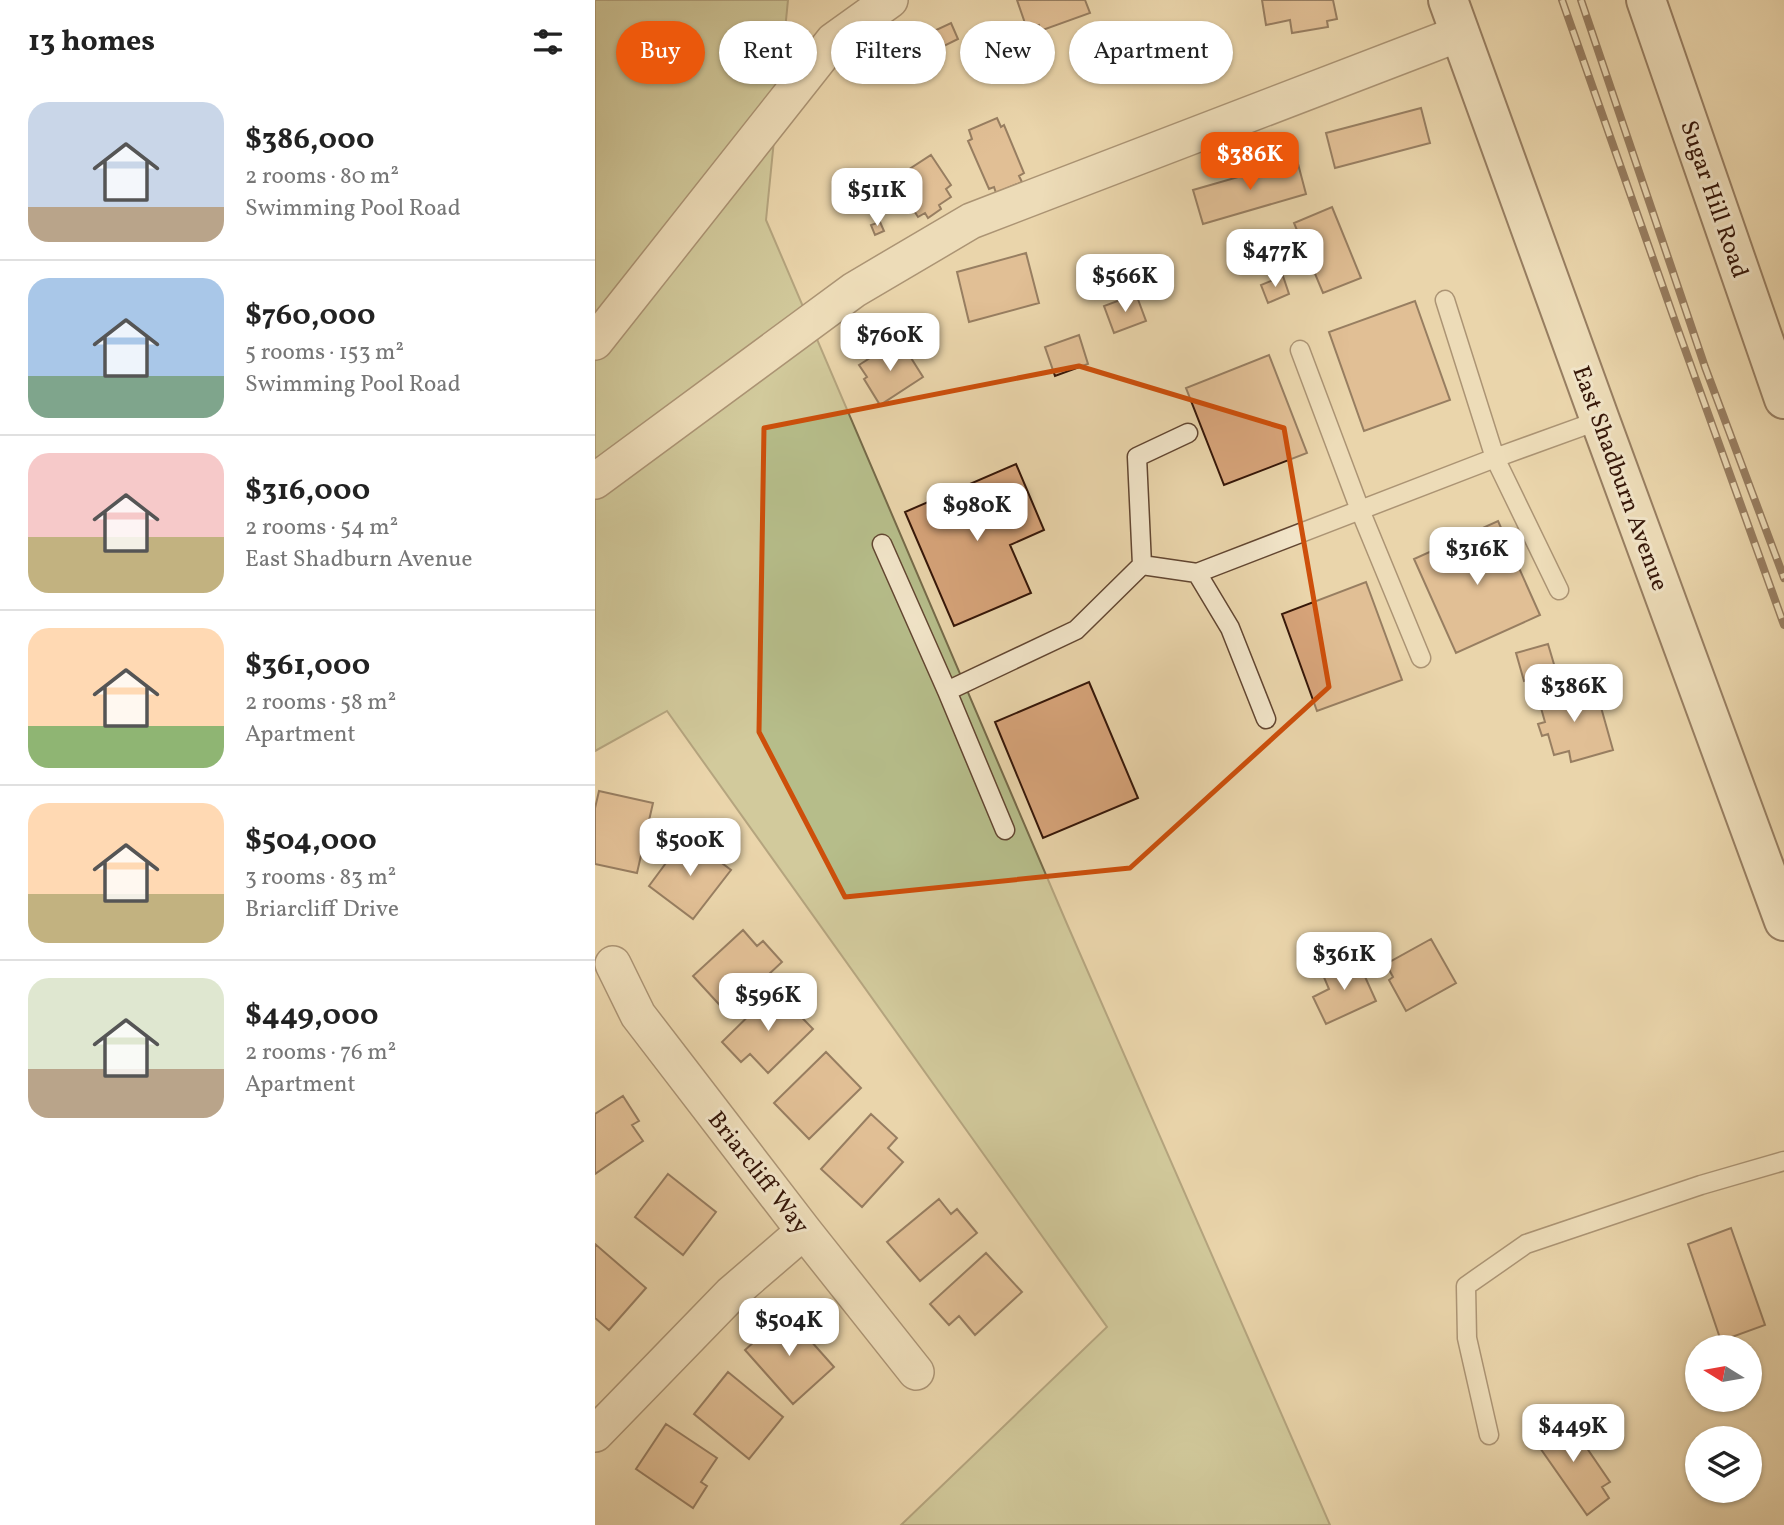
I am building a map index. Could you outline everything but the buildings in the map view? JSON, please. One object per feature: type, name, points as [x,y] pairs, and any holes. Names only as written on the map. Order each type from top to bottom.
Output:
[{"type":"street","points":[[595,342],[833,41],[890,0]]},
{"type":"street","name":"Sugar Hill Road","points":[[1646,0],[1784,399]]},
{"type":"street","points":[[595,481],[854,290],[971,221],[1455,17]]},
{"type":"street","name":"East Shadburn Avenue","points":[[1455,17],[1599,420],[1784,921]]},
{"type":"street","name":"Briarcliff Way","points":[[613,964],[638,1015],[916,1372]]},
{"type":"street","points":[[595,1434],[731,1293],[804,1231]]},
{"type":"lane","points":[[1445,300],[1495,458],[1559,590]]},
{"type":"lane","points":[[1300,350],[1360,510],[1421,658]]},
{"type":"lane","points":[[1142,565],[1197,573],[1599,420]]},
{"type":"lane","points":[[947,691],[1076,630],[1142,565],[1137,457],[1188,433]]},
{"type":"lane","points":[[882,544],[1006,830]]},
{"type":"lane","points":[[1197,573],[1230,628],[1266,719]]},
{"type":"lane","points":[[1489,1435],[1467,1338],[1466,1286],[1526,1244],[1701,1185],[1784,1161]]},
{"type":"highlighted area","points":[[1079,366],[1284,428],[1329,687],[1130,868],[845,897],[759,732],[764,428]]},
{"type":"green space","points":[[595,0],[788,0],[786,21],[719,21],[719,84],[780,84],[766,220],[1067,924],[1330,1525],[901,1525],[1107,1327],[667,711],[595,751]]},
{"type":"railway","points":[[1562,0],[1784,625]]},
{"type":"railway","points":[[1581,0],[1705,367],[1784,578]]}]
